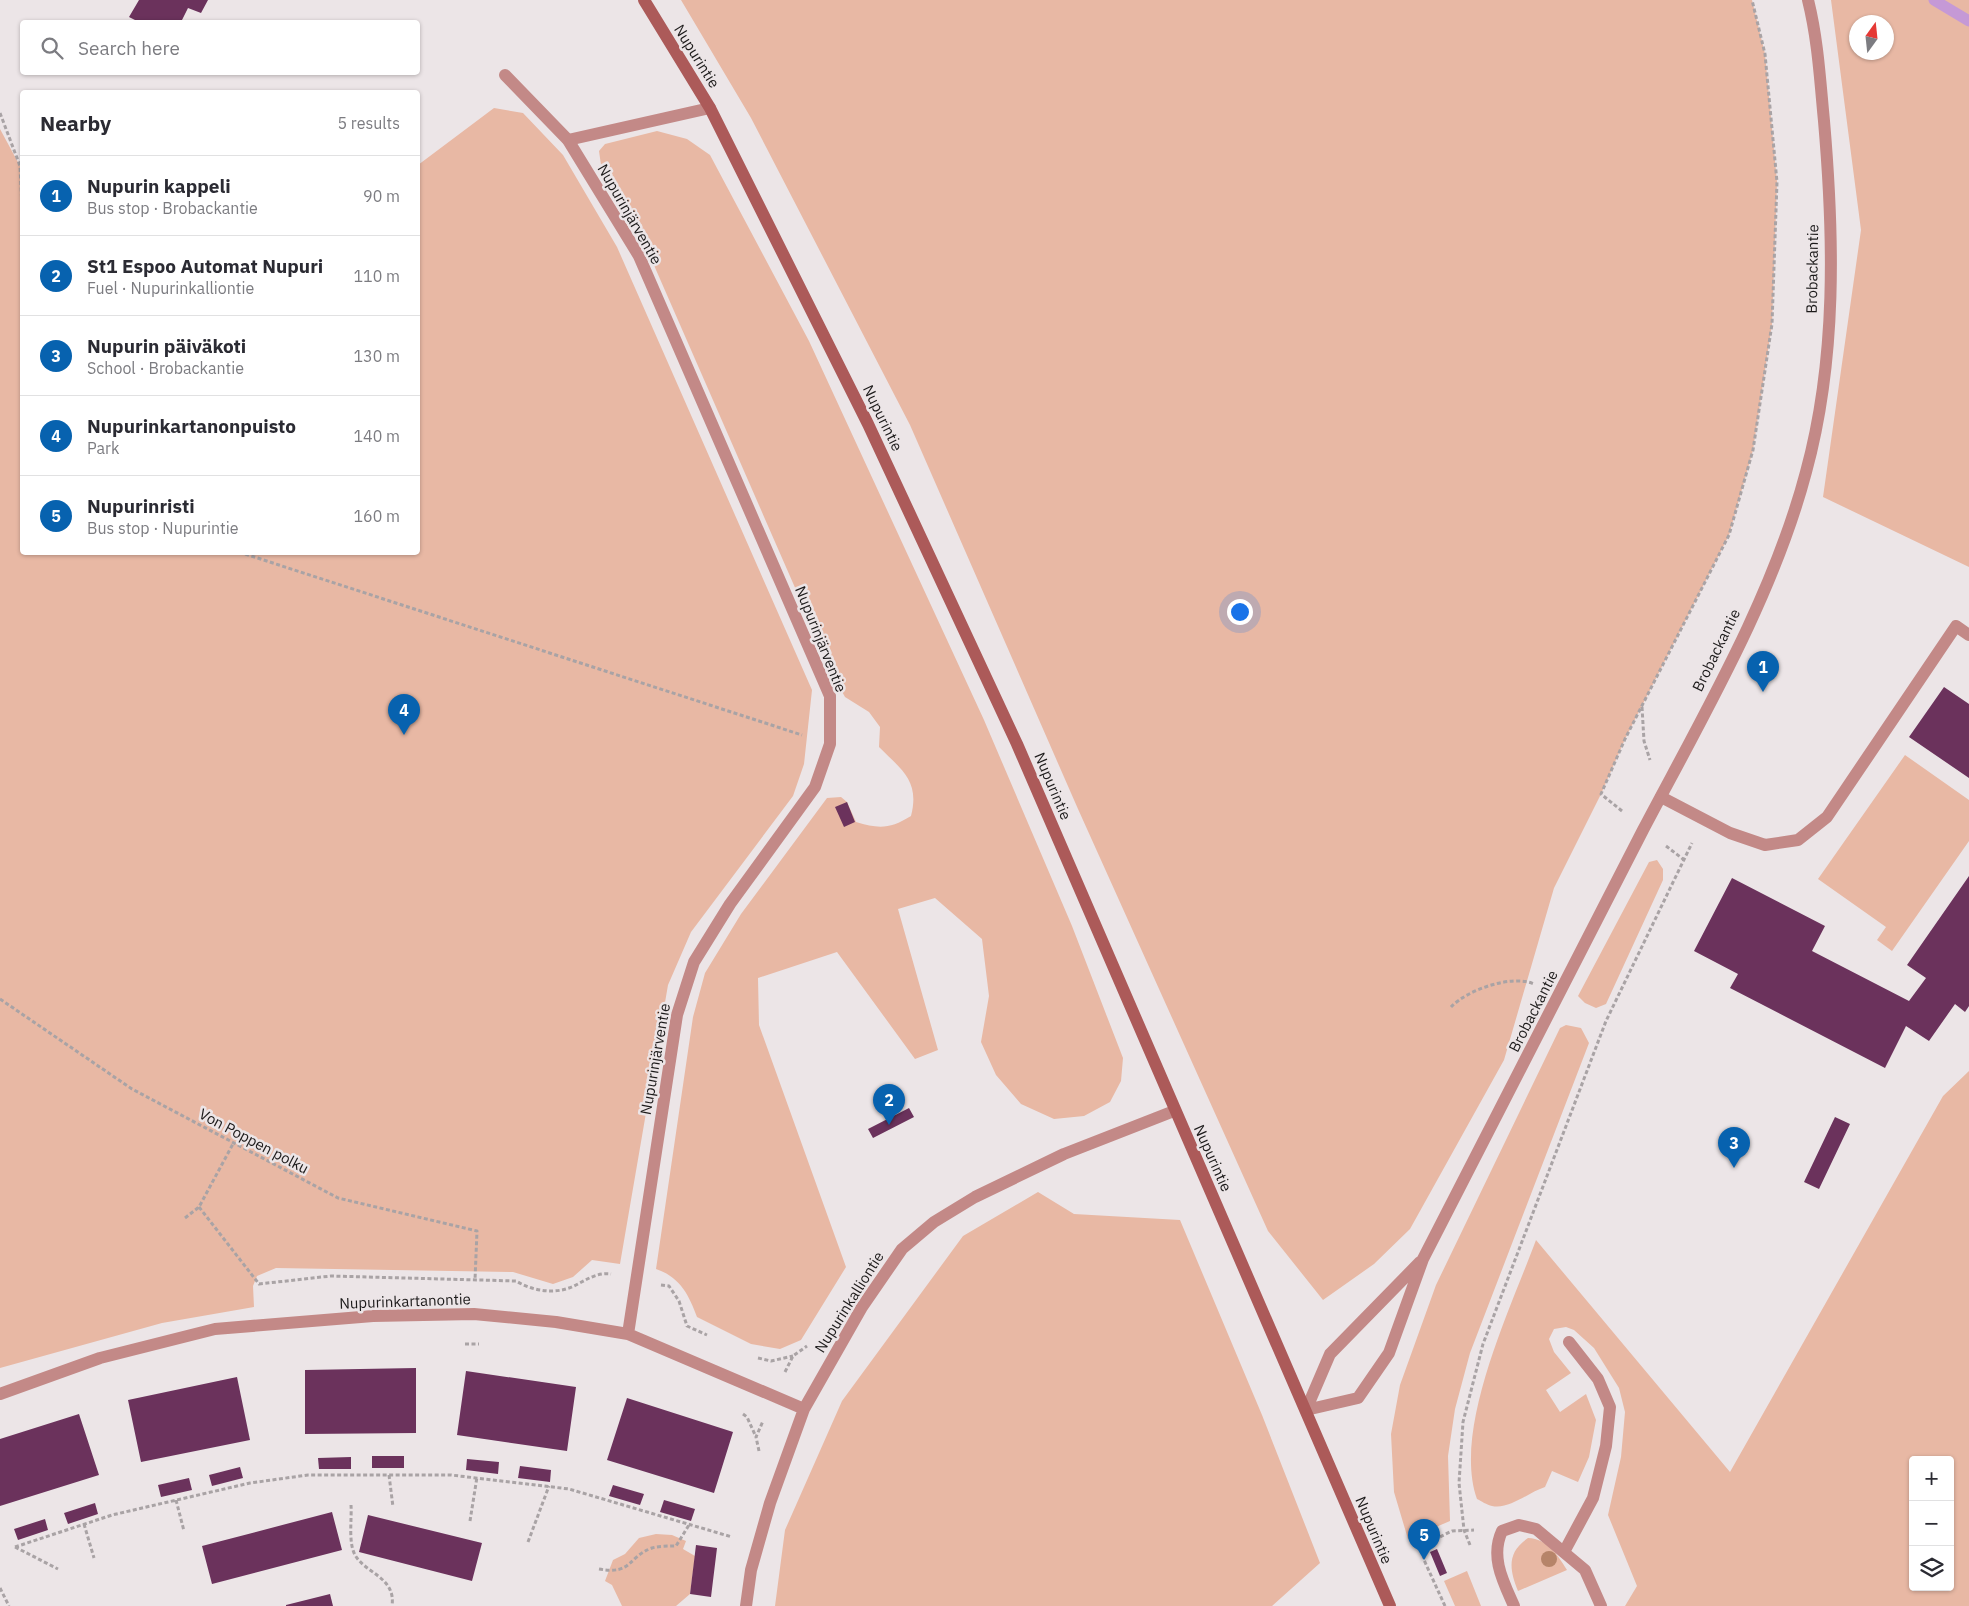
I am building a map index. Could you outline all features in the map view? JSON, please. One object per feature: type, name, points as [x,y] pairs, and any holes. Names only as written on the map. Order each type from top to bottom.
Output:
[{"type":"main road","name":"Nupurintie","points":[[644,0],[710,108],[868,424],[1017,744],[1174,1111],[1390,1606]]},
{"type":"street","name":"Brobackantie","points":[[1306,1410],[1358,1398],[1389,1353],[1423,1259],[1661,797],[1727,667],[1776,564],[1807,472],[1826,373],[1830,265],[1828,168],[1816,33],[1808,0]]},
{"type":"street","name":"Nupurinjärventie","points":[[505,75],[568,140],[639,256],[830,696],[830,744],[815,787],[730,904],[694,962],[677,1015],[628,1334]]},
{"type":"street","points":[[568,140],[710,108]]},
{"type":"street","points":[[1661,797],[1730,833],[1765,846],[1798,840],[1827,817],[1956,626],[1969,635]]},
{"type":"street","name":"Nupurinkalliontie","points":[[746,1606],[751,1570],[770,1503],[804,1409],[862,1307],[902,1249],[934,1222],[975,1197],[1064,1154],[1174,1111]]},
{"type":"street","name":"Brobackantie","points":[[1306,1410],[1330,1354],[1423,1259]]},
{"type":"street","name":"Nupurinkartanontie","points":[[0,1394],[100,1358],[215,1329],[373,1316],[474,1314],[556,1322],[628,1334],[804,1409]]},
{"type":"street","points":[[1564,1552],[1593,1498],[1606,1446],[1610,1407],[1598,1379],[1569,1342]]},
{"type":"street","points":[[1514,1606],[1499,1571],[1496,1543],[1502,1531],[1519,1525],[1536,1529],[1585,1570],[1601,1606]]},
{"type":"path","points":[[1470,1547],[1464,1530],[1459,1483],[1464,1422],[1483,1344],[1606,1021],[1684,859],[1601,794],[1642,706],[1729,535],[1753,450],[1772,324],[1777,182],[1765,54],[1752,0]]},
{"type":"path","points":[[0,113],[20,166]]},
{"type":"path","points":[[248,555],[830,744]]},
{"type":"path","points":[[1642,706],[1644,741],[1661,797]]},
{"type":"path","points":[[1451,1007],[1458,999],[1483,986],[1526,980],[1559,996]]},
{"type":"path","name":"Von Poppen polku","points":[[0,999],[132,1089],[338,1198],[477,1231],[475,1280]]},
{"type":"path","points":[[185,1218],[199,1207],[234,1142]]},
{"type":"path","points":[[199,1207],[259,1284]]},
{"type":"path","points":[[460,1344],[489,1344]]},
{"type":"path","points":[[741,1412],[747,1417],[756,1437]]},
{"type":"path","points":[[58,1569],[15,1547],[112,1515],[250,1483],[308,1476],[451,1474],[549,1486],[569,1489],[735,1538]]},
{"type":"path","points":[[389,1475],[393,1507]]},
{"type":"path","points":[[470,1522],[477,1477]]},
{"type":"path","points":[[528,1542],[549,1486]]},
{"type":"path","points":[[176,1500],[184,1532]]},
{"type":"path","points":[[351,1504],[353,1548],[356,1556],[386,1583],[391,1592],[392,1606]]},
{"type":"path","points":[[84,1524],[94,1558]]},
{"type":"path","points":[[599,1569],[614,1572],[623,1569],[651,1548],[676,1546],[689,1525]]},
{"type":"path","points":[[1445,1606],[1424,1560],[1423,1545],[1452,1532],[1464,1530]]},
{"type":"path","points":[[0,1588],[9,1606]]},
{"type":"shaded area","points":[[681,0],[1752,0],[1765,54],[1777,182],[1772,324],[1753,450],[1729,535],[1625,739],[1601,794],[1554,888],[1504,1060],[1410,1229],[1374,1264],[1323,1300],[1268,1231],[1078,809],[910,425],[751,118]]},
{"type":"shaded area","points":[[1831,0],[1969,0],[1969,567],[1823,497],[1861,230]]},
{"type":"shaded area","points":[[494,108],[523,113],[563,155],[617,247],[812,690],[804,764],[793,796],[691,932],[668,985],[620,1264],[592,1260],[573,1277],[553,1284],[513,1272],[276,1268],[257,1276],[253,1286],[254,1307],[162,1323],[0,1368],[0,129],[20,166],[20,555],[420,555],[420,164]]},
{"type":"shaded area","points":[[657,131],[687,139],[710,155],[809,341],[984,720],[1072,926],[1123,1058],[1121,1081],[1110,1102],[1084,1116],[1054,1119],[1021,1104],[996,1075],[981,1042],[989,996],[982,939],[935,898],[898,909],[938,1050],[915,1059],[837,952],[758,978],[759,1025],[846,1267],[801,1340],[780,1349],[751,1344],[697,1317],[687,1294],[677,1282],[664,1272],[656,1269],[693,1017],[705,973],[741,914],[827,798],[841,797],[847,802],[856,822],[878,827],[897,823],[911,816],[913,794],[911,785],[902,770],[879,747],[880,727],[869,712],[845,697],[835,679],[639,231],[601,165],[599,151],[605,144]]},
{"type":"shaded area","points":[[1905,755],[1969,800],[1969,841],[1892,951],[1877,940],[1886,927],[1818,879]]},
{"type":"shaded area","points":[[1657,860],[1663,869],[1663,880],[1606,1004],[1596,1008],[1585,1003],[1578,996],[1649,862]]},
{"type":"shaded area","points":[[1566,1025],[1581,1028],[1589,1043],[1470,1353],[1455,1409],[1448,1456],[1450,1521],[1408,1539],[1394,1492],[1391,1434],[1400,1385],[1436,1285],[1560,1028]]},
{"type":"shaded area","points":[[1969,1071],[1969,1606],[1625,1606],[1637,1586],[1608,1515],[1621,1457],[1625,1412],[1619,1388],[1594,1348],[1574,1330],[1566,1327],[1554,1329],[1549,1339],[1554,1352],[1571,1373],[1546,1390],[1560,1412],[1586,1394],[1596,1420],[1589,1457],[1578,1482],[1552,1471],[1545,1487],[1512,1503],[1499,1507],[1486,1504],[1477,1499],[1471,1471],[1472,1439],[1478,1404],[1500,1333],[1536,1240],[1730,1472],[1943,1096]]},
{"type":"shaded area","points":[[1038,1192],[1074,1214],[1180,1220],[1262,1415],[1320,1563],[1272,1606],[775,1606],[785,1530],[842,1401],[963,1236]]},
{"type":"shaded area","points":[[656,1534],[672,1535],[686,1541],[683,1549],[695,1556],[690,1594],[676,1606],[622,1606],[612,1585],[605,1581],[613,1560],[625,1554],[639,1538]]},
{"type":"shaded area","points":[[1528,1538],[1541,1541],[1551,1548],[1567,1570],[1518,1591],[1512,1568],[1513,1555],[1521,1543]]},
{"type":"shaded area","points":[[1467,1571],[1481,1606],[1455,1606],[1444,1581]]},
{"type":"building","points":[[139,0],[208,0],[201,13],[188,8],[182,20],[135,20],[129,17]]},
{"type":"building","points":[[1944,687],[1969,704],[1969,778],[1909,737]]},
{"type":"building","points":[[847,802],[855,822],[844,827],[835,807]]},
{"type":"building","points":[[1969,876],[1969,1006],[1965,1012],[1955,1004],[1929,1041],[1906,1026],[1885,1068],[1730,988],[1738,974],[1694,951],[1732,878],[1825,926],[1812,951],[1909,1001],[1926,978],[1907,965]]},
{"type":"building","points":[[909,1108],[914,1117],[873,1138],[868,1129]]},
{"type":"building","points":[[1835,1117],[1850,1124],[1819,1189],[1804,1182]]},
{"type":"building","points":[[416,1368],[416,1433],[305,1434],[305,1370]]},
{"type":"building","points":[[466,1371],[576,1387],[567,1451],[457,1435]]},
{"type":"building","points":[[237,1377],[250,1440],[141,1462],[128,1400]]},
{"type":"building","points":[[627,1398],[733,1432],[714,1493],[607,1460]]},
{"type":"building","points":[[79,1414],[99,1475],[0,1506],[0,1439]]},
{"type":"building","points":[[372,1456],[404,1456],[404,1468],[372,1468]]},
{"type":"building","points":[[351,1457],[351,1469],[319,1469],[318,1458]]},
{"type":"building","points":[[467,1459],[499,1462],[498,1474],[466,1470]]},
{"type":"building","points":[[520,1466],[551,1470],[550,1482],[518,1478]]},
{"type":"building","points":[[240,1467],[243,1478],[212,1486],[209,1475]]},
{"type":"building","points":[[189,1478],[192,1490],[161,1497],[158,1485]]},
{"type":"building","points":[[613,1485],[644,1494],[640,1505],[609,1496]]},
{"type":"building","points":[[664,1500],[695,1509],[691,1521],[660,1512]]},
{"type":"building","points":[[95,1503],[98,1514],[68,1524],[64,1513]]},
{"type":"building","points":[[332,1512],[342,1550],[212,1584],[202,1546]]},
{"type":"building","points":[[368,1515],[482,1543],[472,1581],[359,1552]]},
{"type":"building","points":[[45,1519],[48,1530],[18,1540],[14,1529]]},
{"type":"building","points":[[696,1545],[717,1548],[711,1597],[690,1594]]},
{"type":"building","points":[[1437,1549],[1447,1573],[1440,1576],[1430,1552]]},
{"type":"building","points":[[330,1594],[333,1606],[286,1606],[286,1605]]},
{"type":"waterway","points":[[1934,0],[1969,21]]},
{"type":"place","name":"Nupurin kappeli","points":[[1763,692]]},
{"type":"place","name":"Nupurinkartanonpuisto","points":[[404,735]]},
{"type":"place","name":"St1 Espoo Automat Nupuri","points":[[889,1125]]},
{"type":"place","name":"Nupurin päiväkoti","points":[[1734,1168]]},
{"type":"place","name":"Nupurinristi","points":[[1424,1560]]}]
